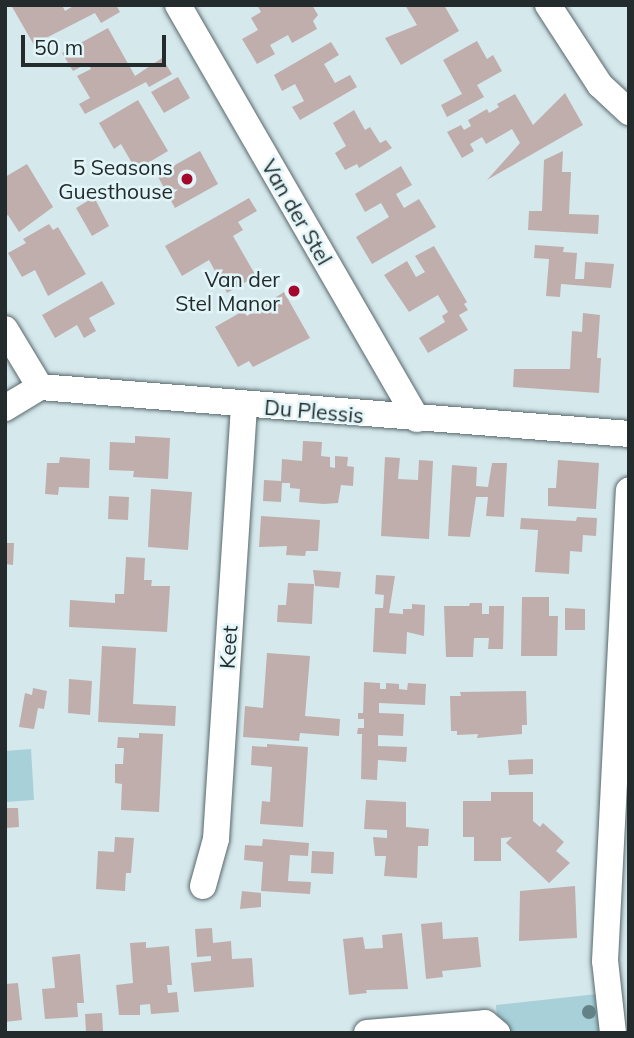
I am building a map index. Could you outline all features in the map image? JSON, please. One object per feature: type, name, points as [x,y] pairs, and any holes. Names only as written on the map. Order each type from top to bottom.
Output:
[{"type":"street","name":"Van der Stel","points":[[178,5],[417,419]]},
{"type":"street","points":[[548,5],[600,85],[629,112]]},
{"type":"street","points":[[5,329],[40,387],[5,408]]},
{"type":"street","name":"Du Plessis","points":[[40,387],[629,434]]},
{"type":"street","name":"Keet","points":[[203,886],[216,839],[244,405]]},
{"type":"street","points":[[613,1033],[605,961],[621,816],[629,491]]},
{"type":"street","points":[[367,1033],[491,1028]]},
{"type":"shaded area","points":[[31,749],[34,800],[5,802],[5,751]]},
{"type":"shaded area","points":[[597,994],[605,1033],[511,1033],[497,1017],[496,1005]]},
{"type":"building","points":[[11,5],[62,5],[65,11],[75,5],[116,5],[120,12],[101,23],[95,13],[46,38],[50,45],[38,52]]},
{"type":"building","points":[[257,5],[312,5],[318,15],[313,21],[317,29],[292,43],[288,35],[270,45],[275,54],[257,64],[242,39],[258,30],[251,18],[261,12]]},
{"type":"building","points":[[405,5],[444,5],[459,31],[401,65],[385,38],[417,25]]},
{"type":"building","points":[[108,28],[135,76],[162,58],[172,74],[149,87],[146,82],[85,114],[79,104],[90,98],[77,76],[91,69],[88,63],[73,71],[62,53]]},
{"type":"building","points":[[477,41],[487,59],[493,55],[502,71],[477,85],[484,97],[447,117],[441,105],[462,94],[443,60]]},
{"type":"building","points":[[331,42],[339,55],[324,64],[335,83],[350,75],[357,87],[300,120],[292,107],[304,101],[295,84],[282,91],[274,75]]},
{"type":"building","points":[[178,77],[190,98],[164,113],[151,92]]},
{"type":"building","points":[[565,93],[583,125],[487,180],[520,143],[512,129],[486,144],[482,137],[470,144],[474,151],[462,158],[447,132],[461,125],[464,130],[471,126],[468,120],[487,109],[489,113],[499,107],[497,104],[515,94],[533,125]]},
{"type":"building","points":[[138,100],[168,151],[136,170],[121,144],[114,149],[99,123]]},
{"type":"building","points":[[354,110],[365,130],[370,127],[380,143],[386,140],[392,148],[359,168],[357,164],[345,170],[335,153],[346,146],[333,123]]},
{"type":"building","name":"5 Seasons Guesthouse","points":[[200,151],[218,184],[175,208],[157,175]]},
{"type":"building","points":[[563,151],[562,172],[571,172],[569,214],[599,215],[598,234],[528,230],[529,211],[542,211],[544,160]]},
{"type":"building","points":[[27,164],[53,207],[19,232],[8,215],[5,217],[5,177]]},
{"type":"building","points":[[401,166],[412,185],[396,194],[404,208],[419,199],[436,227],[372,264],[356,237],[389,217],[381,203],[365,212],[355,194]]},
{"type":"building","points":[[94,197],[109,226],[92,236],[76,208]]},
{"type":"building","points":[[249,198],[257,211],[238,222],[243,230],[233,236],[256,276],[227,293],[209,260],[182,276],[165,246]]},
{"type":"building","points":[[49,224],[53,230],[58,227],[86,274],[48,296],[35,270],[22,277],[8,253],[26,243],[23,239]]},
{"type":"building","points":[[535,245],[564,247],[563,252],[577,253],[575,279],[584,279],[585,262],[614,264],[611,288],[561,284],[560,297],[546,296],[549,259],[534,258]]},
{"type":"building","points":[[434,246],[467,302],[464,304],[468,310],[459,315],[468,330],[428,353],[419,338],[445,322],[442,316],[448,312],[438,295],[409,312],[384,275],[407,261],[416,277],[425,272],[415,256]]},
{"type":"building","points":[[102,281],[115,304],[89,318],[96,331],[84,338],[77,325],[55,338],[42,315]]},
{"type":"building","points":[[284,292],[310,338],[253,367],[249,361],[238,367],[215,327],[243,311],[247,316]]},
{"type":"building","points":[[583,313],[600,315],[597,358],[601,358],[599,393],[513,387],[514,369],[570,369],[572,331],[582,332]]},
{"type":"building","points":[[135,436],[170,438],[168,479],[133,477],[134,471],[109,470],[110,442],[135,443]]},
{"type":"building","points":[[303,441],[322,442],[321,456],[330,457],[330,467],[335,468],[335,456],[348,457],[347,466],[354,467],[353,486],[341,485],[338,503],[324,504],[299,502],[300,489],[290,488],[290,483],[282,483],[281,502],[263,501],[264,480],[281,481],[282,459],[302,461]]},
{"type":"building","points":[[60,457],[90,459],[89,488],[59,487],[58,495],[45,494],[47,463],[59,463]]},
{"type":"building","points":[[385,457],[400,458],[398,479],[418,480],[419,460],[433,461],[429,539],[381,536]]},
{"type":"building","points":[[558,460],[599,463],[596,509],[548,506],[548,488],[556,488]]},
{"type":"building","points":[[492,463],[507,463],[504,517],[486,516],[488,497],[476,497],[470,537],[448,536],[452,465],[477,467],[476,486],[488,487]]},
{"type":"building","points":[[151,489],[192,492],[188,550],[148,547]]},
{"type":"building","points":[[109,496],[129,497],[128,520],[108,519]]},
{"type":"building","points":[[261,516],[320,520],[318,551],[306,551],[305,556],[286,555],[287,546],[259,547]]},
{"type":"building","points":[[577,517],[597,518],[596,536],[583,535],[582,552],[570,551],[569,574],[535,572],[538,530],[520,529],[521,518],[576,521]]},
{"type":"building","points":[[5,543],[14,543],[13,565],[5,564]]},
{"type":"building","points":[[126,557],[145,558],[144,580],[152,580],[151,586],[170,586],[167,632],[69,627],[70,600],[115,603],[115,594],[124,594]]},
{"type":"building","points":[[313,570],[341,572],[339,588],[315,586]]},
{"type":"building","points":[[376,575],[395,576],[389,613],[403,614],[403,609],[412,609],[412,604],[425,605],[424,636],[407,632],[406,654],[373,652],[375,608],[383,608],[384,595],[375,594]]},
{"type":"building","points":[[288,583],[314,584],[312,624],[277,622],[278,605],[286,605]]},
{"type":"building","points":[[522,597],[549,597],[549,616],[558,616],[557,656],[521,656]]},
{"type":"building","points":[[470,603],[482,603],[482,614],[489,614],[489,606],[504,606],[503,649],[488,649],[489,638],[474,638],[473,657],[446,657],[444,606],[469,606]]},
{"type":"building","points":[[565,608],[585,609],[585,630],[565,630]]},
{"type":"building","points":[[102,646],[136,648],[133,704],[176,706],[175,726],[98,722]]},
{"type":"building","points":[[267,653],[310,656],[305,716],[340,719],[339,736],[300,733],[299,741],[243,737],[245,706],[263,708]]},
{"type":"building","points":[[69,679],[92,681],[90,715],[68,713]]},
{"type":"building","points":[[364,682],[380,683],[380,689],[386,689],[386,683],[399,684],[399,689],[407,690],[408,683],[426,684],[425,705],[379,703],[379,713],[404,714],[403,736],[378,735],[378,746],[407,747],[406,762],[378,760],[377,780],[361,779],[362,734],[357,734],[358,728],[364,728],[364,719],[358,719],[358,713],[363,713]]},
{"type":"building","points":[[33,688],[47,691],[44,709],[38,708],[34,729],[19,727],[25,693],[32,695]]},
{"type":"building","points":[[526,691],[527,725],[522,725],[522,734],[477,738],[478,734],[457,735],[457,731],[451,731],[450,696],[461,696],[460,692]]},
{"type":"building","points":[[139,733],[163,734],[159,812],[121,810],[122,784],[115,783],[115,764],[123,764],[124,748],[117,748],[118,737],[139,738]]},
{"type":"building","points":[[267,744],[308,747],[303,827],[260,824],[262,801],[270,802],[272,767],[251,765],[252,746],[267,747]]},
{"type":"building","points":[[533,759],[533,774],[509,775],[508,760]]},
{"type":"building","points":[[491,792],[533,792],[533,821],[540,827],[543,823],[564,842],[556,851],[570,863],[549,883],[506,843],[512,837],[501,838],[501,861],[474,861],[474,837],[463,837],[463,801],[491,801]]},
{"type":"building","points":[[366,800],[406,802],[406,827],[429,829],[428,846],[418,846],[417,878],[384,876],[386,856],[375,856],[373,837],[387,838],[387,830],[364,829]]},
{"type":"building","points":[[5,808],[18,808],[19,827],[5,828]]},
{"type":"building","points":[[115,837],[134,838],[131,873],[126,873],[125,891],[96,889],[98,851],[114,852]]},
{"type":"building","points":[[263,839],[309,843],[308,856],[290,855],[288,881],[311,882],[310,894],[261,891],[263,862],[244,860],[245,845],[262,846]]},
{"type":"building","points":[[312,851],[334,852],[333,874],[311,873]]},
{"type":"building","points":[[575,886],[577,938],[519,941],[520,891]]},
{"type":"building","points":[[242,891],[261,893],[261,907],[240,909]]},
{"type":"building","points":[[442,922],[443,939],[478,937],[481,967],[442,971],[443,977],[426,979],[421,924]]},
{"type":"building","points":[[212,928],[213,943],[231,941],[232,959],[252,958],[254,987],[194,992],[191,963],[211,961],[211,956],[197,957],[195,929]]},
{"type":"building","points":[[402,933],[408,989],[366,990],[367,993],[349,995],[343,939],[363,937],[365,949],[383,948],[382,935]]},
{"type":"building","points":[[146,942],[146,948],[169,946],[172,985],[167,985],[168,993],[177,992],[179,1012],[151,1014],[150,1004],[140,1005],[140,1015],[119,1015],[116,985],[133,983],[130,943]]},
{"type":"building","points":[[80,954],[84,1003],[77,1003],[78,1017],[45,1019],[42,989],[55,988],[52,957]]},
{"type":"building","points":[[18,983],[22,1020],[5,1022],[5,984]]},
{"type":"building","points":[[102,1013],[103,1031],[86,1032],[85,1014]]},
{"type":"place","name":"5 Seasons Guesthouse","points":[[187,179]]},
{"type":"place","name":"Van der Stel Manor","points":[[294,291]]}]
